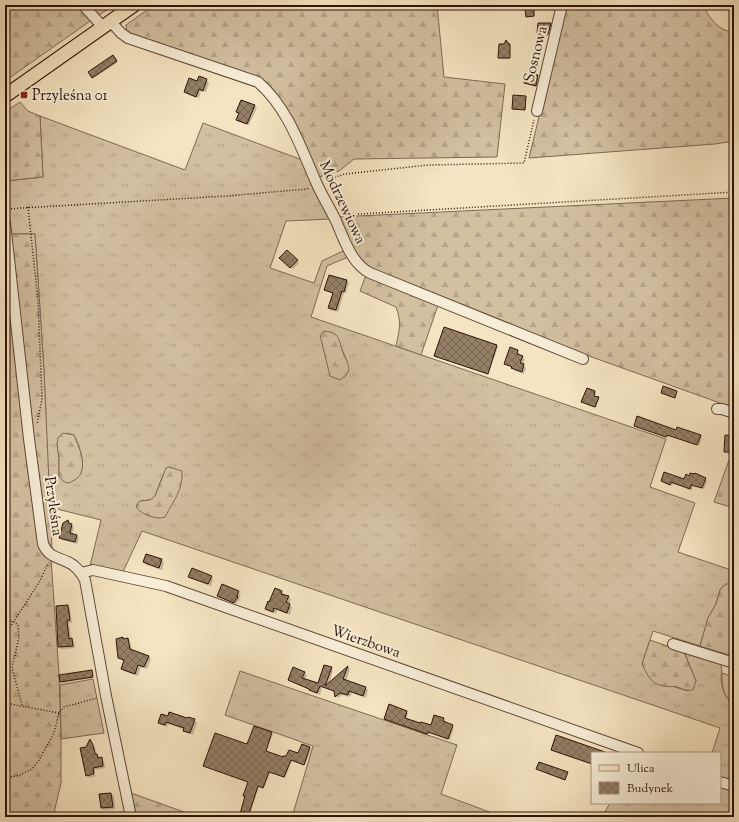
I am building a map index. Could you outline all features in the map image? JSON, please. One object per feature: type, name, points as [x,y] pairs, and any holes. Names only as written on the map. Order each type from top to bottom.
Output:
[{"type":"main road","points":[[5,96],[134,5]]},
{"type":"street","name":"Modrzewiowa","points":[[83,5],[107,25],[128,38],[258,82],[267,90],[278,104],[290,126],[305,155],[316,184],[334,216],[352,256],[362,269],[583,359]]},
{"type":"street","name":"Sosnowa","points":[[536,110],[562,5]]},
{"type":"street","name":"Przyleśna","points":[[5,223],[43,544],[50,555],[74,566],[81,573]]},
{"type":"street","points":[[717,409],[734,413]]},
{"type":"street","name":"Wierzbowa","points":[[81,573],[93,570],[166,586],[635,752]]},
{"type":"street","points":[[81,573],[85,580],[106,696],[131,817]]},
{"type":"street","points":[[673,644],[734,663]]},
{"type":"street","points":[[721,782],[734,786]]},
{"type":"path","points":[[5,209],[227,196],[307,189],[316,184],[345,174],[428,165],[524,164],[536,110]]},
{"type":"path","points":[[334,216],[411,210],[734,192]]},
{"type":"path","points":[[28,207],[38,302],[42,398],[38,423],[30,439]]},
{"type":"path","points":[[5,635],[40,582],[47,567],[50,555]]},
{"type":"path","points":[[5,623],[13,622],[18,625],[19,637],[12,668],[22,705]]},
{"type":"path","points":[[5,778],[20,774],[32,768],[39,760],[54,733],[59,713],[64,707],[106,696]]},
{"type":"path","points":[[5,703],[59,713]]},
{"type":"green space","points":[[5,5],[80,5],[93,19],[5,81]]},
{"type":"green space","points":[[86,5],[114,5],[96,17]]},
{"type":"green space","points":[[154,5],[437,5],[444,77],[505,84],[497,157],[354,159],[339,171],[319,177],[293,123],[267,82],[127,33],[126,25]]},
{"type":"green space","points":[[566,5],[704,5],[711,19],[716,24],[725,30],[734,30],[734,141],[715,144],[529,158]]},
{"type":"green space","points":[[20,102],[28,111],[40,116],[43,177],[5,181],[5,112]]},
{"type":"green space","points":[[40,116],[185,170],[203,123],[305,161],[330,219],[286,221],[270,268],[314,283],[322,261],[345,250],[348,257],[327,266],[311,317],[666,439],[650,487],[695,503],[678,552],[734,571],[734,582],[727,584],[720,590],[716,604],[708,618],[700,646],[653,631],[642,664],[675,687],[688,691],[696,681],[684,652],[720,663],[722,669],[721,679],[723,690],[731,703],[734,705],[734,782],[721,777],[721,752],[712,752],[720,728],[142,531],[122,574],[90,566],[101,520],[49,507],[44,370],[35,234],[10,234],[5,202],[5,181],[43,177]],"holes":[[[321,335],[341,347],[347,361]],[[67,433],[74,435],[82,458],[81,473],[75,480],[59,476],[57,444]],[[163,475],[156,518],[137,508],[137,504],[140,501],[151,500],[155,496]]]},
{"type":"green space","points":[[734,198],[734,399],[731,407],[589,356],[360,265],[337,217]]},
{"type":"green space","points":[[10,234],[35,234],[44,370],[52,548],[48,546],[39,490]]},
{"type":"green space","points":[[5,259],[41,544],[44,556],[51,559],[59,674],[61,739],[61,783],[53,817],[5,817]]},
{"type":"green space","points":[[366,275],[438,305],[421,355],[396,346],[399,322],[396,307],[360,291]]},
{"type":"green space","points":[[324,331],[335,334],[339,340],[347,362],[349,370],[348,373],[340,380],[330,376],[320,335]]},
{"type":"green space","points":[[63,433],[74,435],[83,463],[80,475],[69,483],[64,482],[59,476],[57,444],[58,438]]},
{"type":"green space","points":[[729,460],[734,462],[734,508],[714,502]]},
{"type":"green space","points":[[169,467],[182,471],[182,478],[177,495],[165,517],[158,518],[146,515],[139,511],[137,504],[140,501],[150,500],[155,496],[166,468]]},
{"type":"green space","points":[[734,582],[734,637],[729,655],[700,646],[708,618],[716,604],[720,590],[727,584]]},
{"type":"green space","points":[[650,640],[684,652],[696,681],[693,690],[656,684],[650,678],[642,664]]},
{"type":"green space","points":[[240,671],[457,745],[441,794],[503,817],[292,817],[313,746],[225,715]]},
{"type":"green space","points":[[722,673],[734,677],[734,705],[728,699],[724,691]]},
{"type":"green space","points":[[93,679],[104,733],[61,739],[60,685]]},
{"type":"green space","points":[[721,784],[734,789],[734,817],[602,817],[609,804],[721,804]]},
{"type":"green space","points":[[131,793],[198,817],[145,817],[136,814]]},
{"type":"building","points":[[525,9],[534,9],[534,16],[526,17]]},
{"type":"building","points":[[538,23],[551,23],[548,34],[537,33]]},
{"type":"building","points":[[506,40],[510,44],[510,58],[498,58],[499,44],[504,44]]},
{"type":"building","points":[[113,55],[117,61],[92,78],[88,72]]},
{"type":"building","points":[[526,73],[538,75],[536,86],[524,83]]},
{"type":"building","points":[[199,76],[207,79],[203,91],[199,89],[196,97],[184,92],[189,78],[197,81]]},
{"type":"building","points":[[513,95],[526,96],[525,110],[512,109]]},
{"type":"building","points":[[241,100],[255,105],[247,124],[236,120],[239,113],[236,112]]},
{"type":"building","points":[[287,250],[298,260],[290,268],[279,258]]},
{"type":"building","points":[[329,275],[347,280],[344,292],[342,291],[336,310],[328,308],[333,293],[324,290]]},
{"type":"building","points":[[444,327],[497,345],[488,374],[434,356]]},
{"type":"building","points":[[510,347],[518,350],[517,354],[523,356],[520,363],[524,364],[522,372],[504,364]]},
{"type":"building","points":[[663,386],[677,391],[675,398],[661,393]]},
{"type":"building","points":[[587,388],[595,391],[594,396],[599,397],[595,407],[581,402]]},
{"type":"building","points":[[637,416],[676,430],[677,427],[701,435],[697,445],[667,435],[666,437],[634,426]]},
{"type":"building","points":[[725,435],[734,436],[734,452],[724,452]]},
{"type":"building","points":[[664,472],[684,479],[686,474],[689,476],[690,473],[695,473],[706,478],[702,488],[691,485],[690,489],[671,482],[670,485],[661,481]]},
{"type":"building","points":[[68,520],[69,523],[72,524],[70,533],[77,535],[75,542],[59,538],[63,523]]},
{"type":"building","points":[[146,554],[162,559],[159,568],[143,562]]},
{"type":"building","points":[[192,568],[212,576],[208,584],[188,577]]},
{"type":"building","points":[[222,584],[239,591],[237,595],[238,598],[234,603],[217,596]]},
{"type":"building","points":[[275,588],[282,591],[281,594],[289,596],[286,602],[290,604],[287,613],[274,608],[273,612],[265,609]]},
{"type":"building","points":[[68,605],[70,620],[67,621],[69,639],[72,638],[73,646],[58,647],[56,606]]},
{"type":"building","points":[[123,637],[123,639],[128,638],[130,649],[149,656],[144,667],[138,665],[135,674],[121,669],[124,660],[118,658],[116,639]]},
{"type":"building","points":[[324,665],[332,667],[325,686],[348,666],[343,679],[366,687],[363,696],[349,691],[348,695],[340,693],[335,697],[334,691],[320,686],[317,693],[288,680],[293,667],[305,672],[302,678],[318,683]]},
{"type":"building","points":[[92,670],[93,677],[60,682],[59,675]]},
{"type":"building","points":[[389,704],[407,711],[405,718],[420,723],[431,725],[434,715],[444,718],[443,721],[453,725],[448,739],[428,732],[427,734],[384,719]]},
{"type":"building","points":[[169,712],[195,719],[190,733],[183,731],[184,728],[166,722],[165,725],[158,723],[161,714],[168,716]]},
{"type":"building","points":[[254,726],[272,732],[266,751],[283,757],[286,756],[289,750],[298,753],[302,744],[310,747],[304,765],[291,760],[284,777],[269,772],[263,788],[258,786],[248,817],[240,814],[245,796],[243,796],[248,782],[203,766],[215,733],[247,744]]},
{"type":"building","points":[[556,735],[605,752],[591,752],[591,764],[551,750]]},
{"type":"building","points":[[90,739],[95,754],[97,754],[98,758],[102,757],[103,766],[93,768],[94,774],[86,776],[80,748],[86,747]]},
{"type":"building","points":[[539,762],[568,772],[565,780],[536,769]]},
{"type":"building","points":[[111,793],[113,807],[101,808],[99,794]]},
{"type":"place","name":"Przyleśna 01","points":[[24,95]]}]
